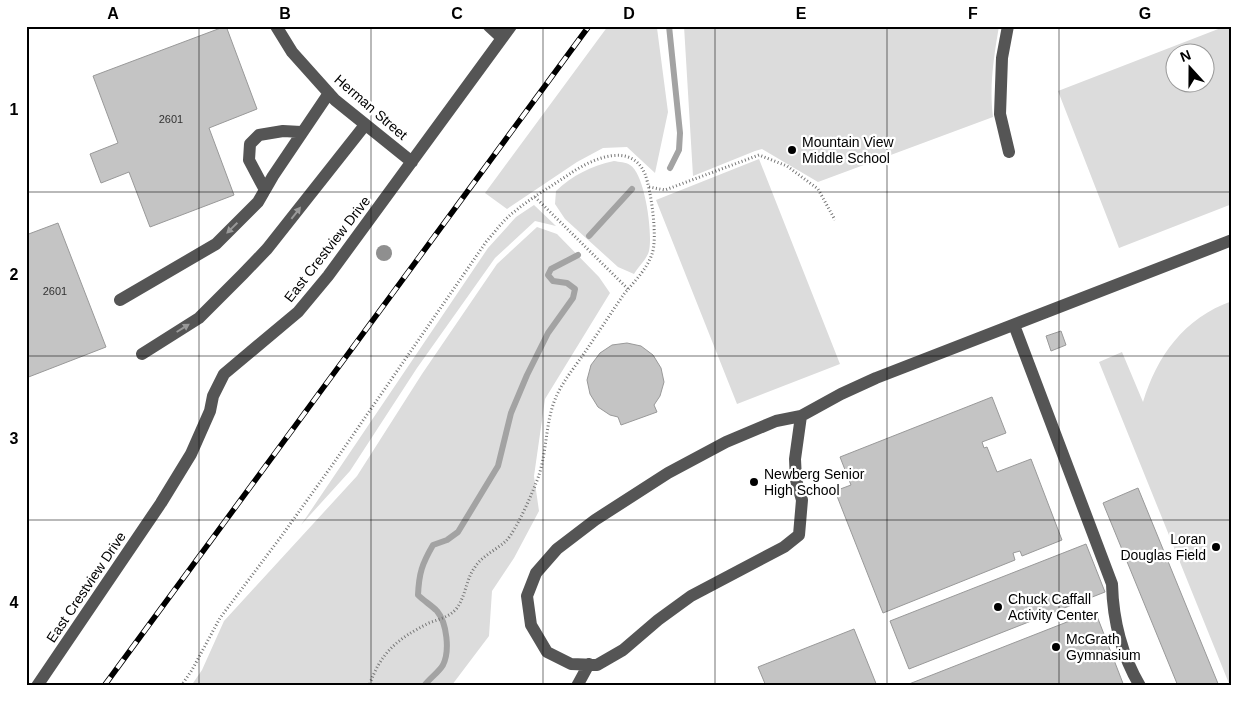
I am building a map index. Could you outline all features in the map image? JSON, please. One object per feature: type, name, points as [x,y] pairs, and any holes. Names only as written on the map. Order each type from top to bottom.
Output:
[{"type":"street","name":"Herman Street","points":[[276,26],[292,52],[329,93],[412,162]]},
{"type":"street","points":[[489,26],[502,38]]},
{"type":"street","name":"East Crestview Drive","points":[[37,686],[191,454],[210,411],[213,396],[224,374],[298,312],[328,276],[511,26]]},
{"type":"street","points":[[1008,26],[1002,58],[1000,114],[1009,152]]},
{"type":"street","points":[[120,300],[216,244],[258,202],[301,132],[329,93]]},
{"type":"street","points":[[142,354],[199,318],[243,274],[267,249],[366,124]]},
{"type":"street","points":[[265,190],[249,160],[250,144],[259,135],[283,131],[301,132]]},
{"type":"street","points":[[801,416],[795,459],[796,480],[802,500],[799,535],[784,547],[691,596],[622,650],[597,665],[571,664],[547,652],[531,625],[527,596],[536,573],[557,548],[588,525],[668,473],[726,442],[776,421],[801,416],[841,394],[876,378],[1232,240]]},
{"type":"street","points":[[1014,324],[1112,584],[1113,610],[1117,630],[1132,672],[1140,686]]},
{"type":"street","points":[[578,686],[589,664]]},
{"type":"path","points":[[180,686],[192,670],[220,618],[334,464],[486,242],[512,213],[580,167],[602,157],[617,155],[629,158],[642,169],[650,187],[654,231],[652,254],[642,273],[628,289],[560,389],[551,408],[539,476],[508,539],[473,568],[465,595],[450,615],[428,624],[399,641],[384,654],[375,668],[369,686]]},
{"type":"path","points":[[650,187],[665,190],[759,155],[787,166],[818,189],[835,220]]},
{"type":"path","points":[[535,197],[628,289]]},
{"type":"shaded area","points":[[608,26],[657,26],[668,112],[655,173],[627,147],[603,148],[577,162],[507,209],[485,193]]},
{"type":"shaded area","points":[[684,26],[999,26],[992,83],[993,117],[818,182],[762,149],[693,176]]},
{"type":"shaded area","points":[[1226,26],[1232,26],[1232,204],[1119,248],[1058,91],[1166,49],[1166,92],[1216,92],[1216,42],[1185,42]]},
{"type":"shaded area","points":[[759,159],[840,364],[737,404],[656,200]]},
{"type":"shaded area","points":[[614,161],[628,164],[635,171],[640,180],[647,205],[650,232],[649,251],[634,274],[618,267],[565,219],[555,204],[556,191],[569,180],[590,168]]},
{"type":"shaded area","points":[[534,205],[556,226],[535,221],[495,258],[417,368],[350,471],[301,525],[488,248],[516,217]]},
{"type":"shaded area","points":[[537,227],[557,234],[599,277],[610,293],[545,399],[534,476],[539,511],[514,558],[492,591],[489,636],[452,685],[191,686],[202,670],[224,621],[357,476],[422,374],[497,264]]},
{"type":"shaded area","points":[[1232,301],[1232,686],[1230,686],[1099,362],[1122,352],[1143,402],[1156,369],[1165,354],[1186,328],[1215,308]]},
{"type":"building","points":[[226,26],[257,109],[209,128],[234,195],[150,227],[129,172],[101,183],[90,154],[118,143],[93,76]]},
{"type":"building","points":[[58,223],[106,347],[26,378],[26,235]]},
{"type":"building","points":[[1061,331],[1066,345],[1051,351],[1046,336]]},
{"type":"building","points":[[627,343],[641,346],[653,355],[661,368],[664,382],[660,396],[654,405],[657,412],[621,425],[618,417],[610,415],[598,407],[590,394],[587,380],[591,365],[600,353],[612,345]]},
{"type":"building","points":[[992,397],[1006,433],[982,442],[984,448],[987,447],[997,472],[1031,459],[1062,540],[1022,556],[1020,551],[1013,553],[1015,560],[883,613],[835,491],[851,485],[840,457]]},
{"type":"building","points":[[1138,488],[1219,686],[1178,686],[1103,503]]},
{"type":"building","name":"Chuck Caffall Activity Center","points":[[1086,544],[1105,592],[909,669],[890,621]]},
{"type":"building","name":"McGrath Gymnasium","points":[[1095,611],[1124,686],[910,686],[909,684]]},
{"type":"building","points":[[854,629],[877,686],[766,686],[758,667]]},
{"type":"waterway","points":[[669,26],[680,133],[679,150],[670,168]]},
{"type":"waterway","points":[[589,236],[632,189]]},
{"type":"waterway","points":[[424,686],[443,665],[447,645],[445,630],[440,616],[437,611],[418,595],[420,575],[424,563],[433,545],[447,540],[458,532],[498,466],[511,413],[527,375],[548,333],[573,298],[575,289],[567,283],[553,281],[548,275],[551,269],[578,255]]},
{"type":"railway","points":[[104,686],[589,26]]},
{"type":"place","name":"Mountain View Middle School","points":[[792,150]]},
{"type":"place","name":"Newberg Senior High School","points":[[754,482]]},
{"type":"place","name":"Loran Douglas Field","points":[[1216,547]]},
{"type":"place","name":"Chuck Caffall Activity Center","points":[[998,607]]},
{"type":"place","name":"McGrath Gymnasium","points":[[1056,647]]}]
